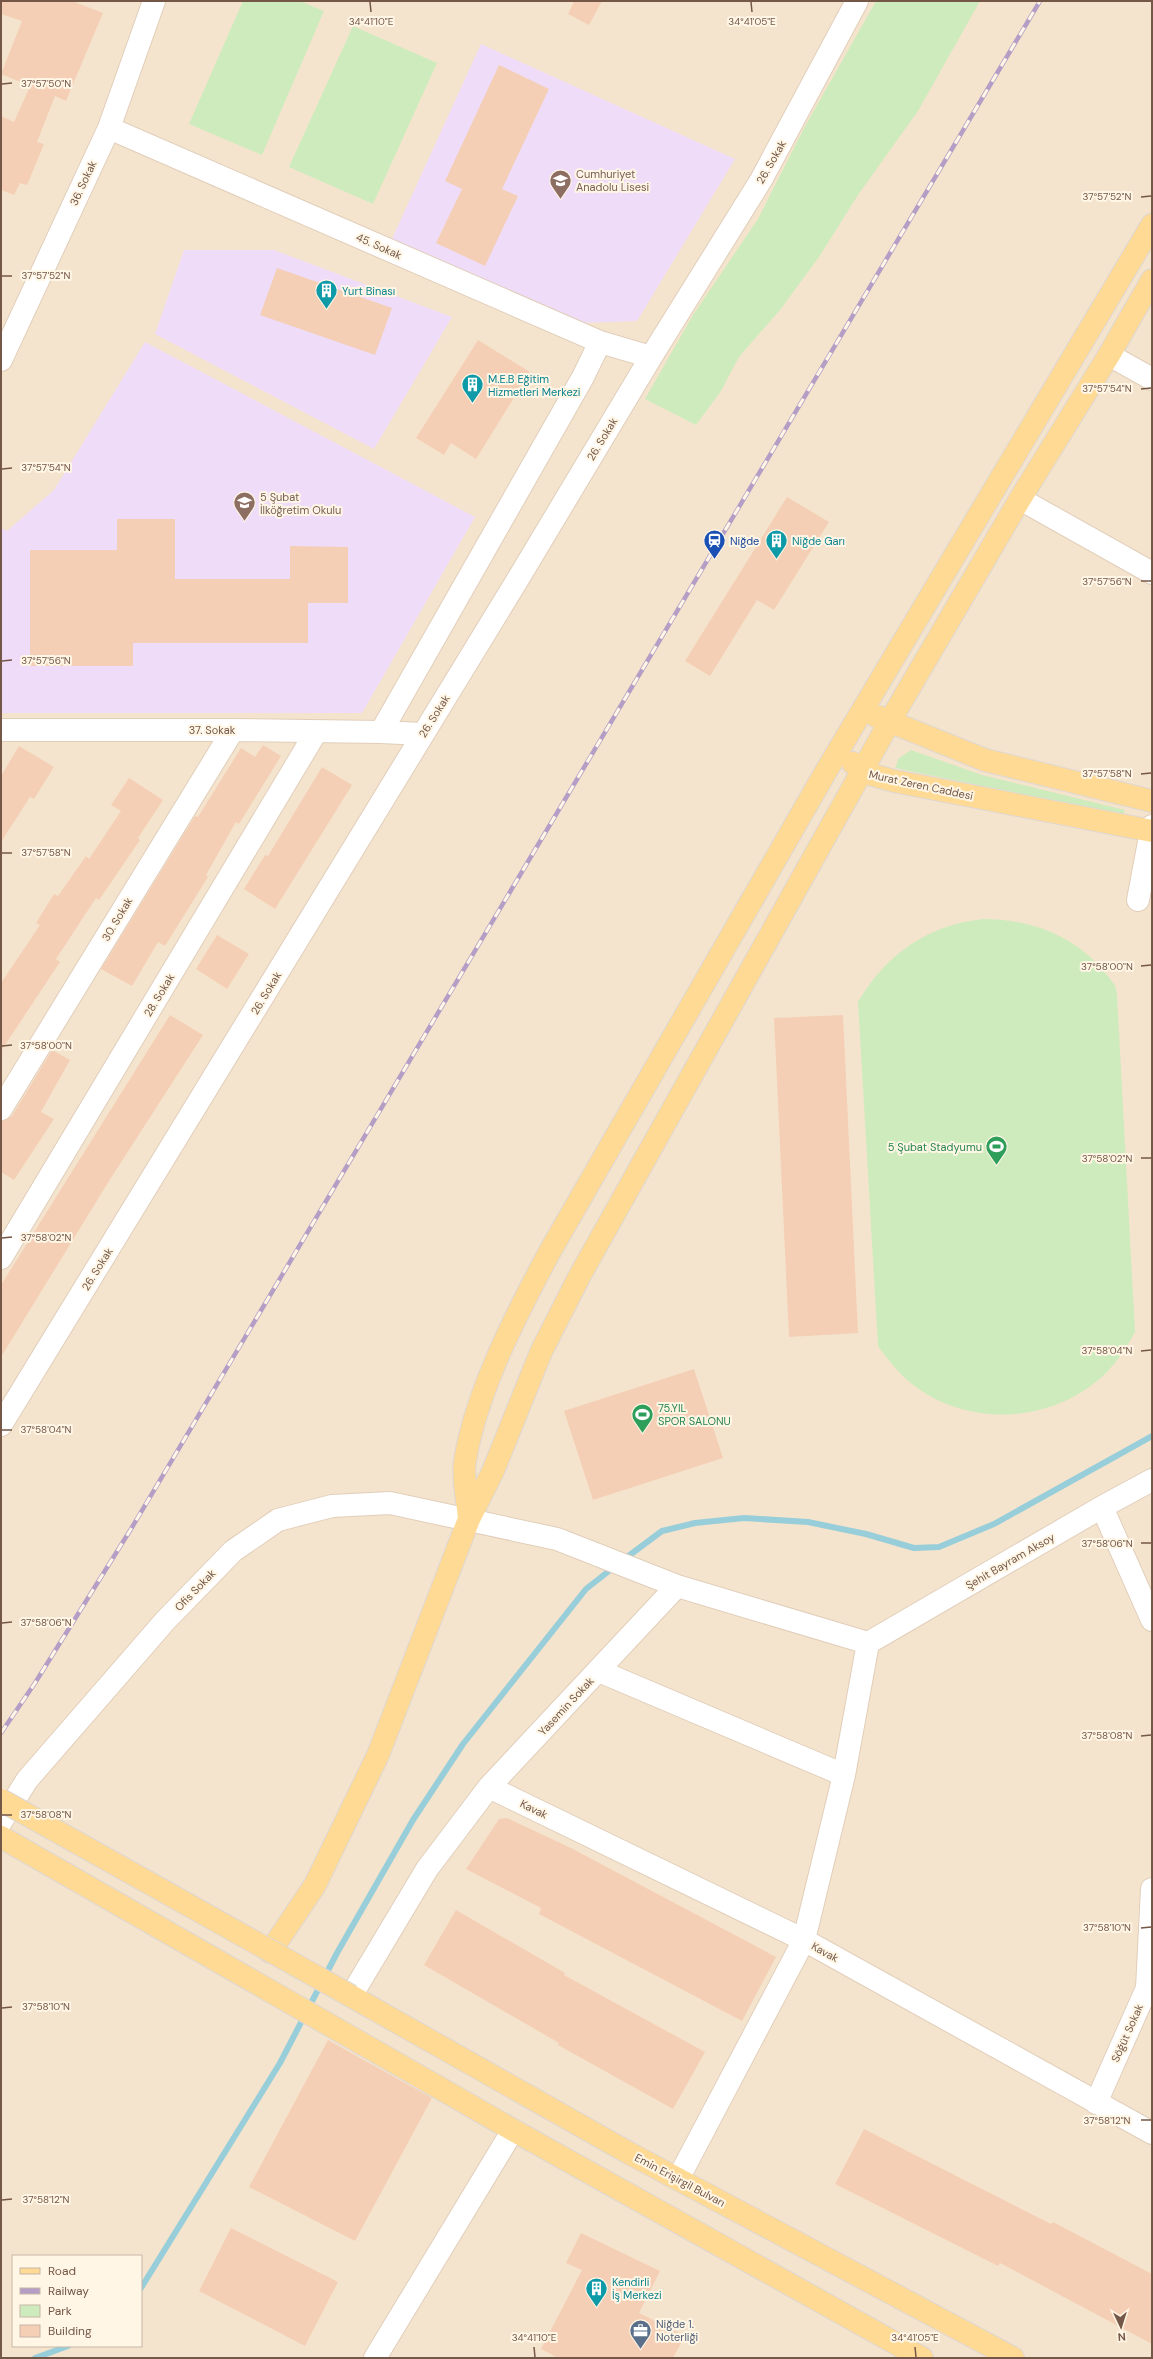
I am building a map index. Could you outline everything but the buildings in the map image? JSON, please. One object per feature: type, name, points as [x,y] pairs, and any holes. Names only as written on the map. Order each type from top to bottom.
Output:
[{"type":"main road","points":[[469,1519],[465,1463],[480,1403],[521,1307],[549,1253],[850,733],[1152,225]]},
{"type":"main road","points":[[270,1952],[315,1886],[378,1755],[469,1519],[493,1471],[541,1352],[579,1277],[890,721],[1020,498],[1109,355],[1152,280]]},
{"type":"main road","points":[[850,733],[862,719],[868,716],[876,716],[985,760],[1152,801]]},
{"type":"main road","name":"Murat Zeren Caddesi","points":[[850,733],[850,758],[854,765],[862,772],[894,780],[1152,830]]},
{"type":"main road","name":"Emin Erişirgil Bulvarı","points":[[1,1800],[270,1952],[678,2179],[1013,2358]]},
{"type":"main road","points":[[1,1837],[514,2130],[922,2358]]},
{"type":"street","name":"26. Sokak","points":[[1,1425],[651,357],[777,154],[857,1]]},
{"type":"street","name":"36. Sokak","points":[[3,353],[109,128],[151,2]]},
{"type":"street","name":"45. Sokak","points":[[109,128],[600,342],[651,357]]},
{"type":"street","points":[[381,732],[583,377],[600,342]]},
{"type":"street","points":[[1109,355],[1152,379]]},
{"type":"street","points":[[1020,498],[1152,572]]},
{"type":"street","name":"37. Sokak","points":[[1,730],[233,730],[422,734]]},
{"type":"street","name":"30. Sokak","points":[[1,1109],[233,730]]},
{"type":"street","name":"28. Sokak","points":[[1,1258],[316,732]]},
{"type":"street","points":[[1138,900],[1152,830]]},
{"type":"street","name":"Şehit Bayram Aksoy","points":[[868,1643],[1102,1507],[1152,1480]]},
{"type":"street","name":"Ofis Sokak","points":[[1,1822],[27,1780],[165,1621],[232,1551],[278,1520],[332,1506],[390,1503],[557,1539],[587,1549],[678,1586]]},
{"type":"street","points":[[1102,1507],[1152,1620]]},
{"type":"street","points":[[678,1586],[868,1643],[844,1775],[804,1940],[678,2179]]},
{"type":"street","name":"Yasemin Sokak","points":[[351,1996],[427,1869],[489,1787],[678,1586]]},
{"type":"street","points":[[599,1671],[844,1775]]},
{"type":"street","name":"Kavak","points":[[489,1787],[804,1940],[1152,2133]]},
{"type":"street","name":"Söğüt Sokak","points":[[1096,2103],[1147,1988],[1152,1889]]},
{"type":"street","points":[[374,2358],[514,2130]]},
{"type":"shaded area","name":"Niğde","points":[[1,1],[1152,1],[1152,2358],[1,2358]]},
{"type":"shaded area","name":"Cumhuriyet Anadolu Lisesi","points":[[481,44],[735,159],[637,321],[579,323],[391,241]]},
{"type":"shaded area","points":[[184,250],[274,250],[452,317],[374,449],[155,334]]},
{"type":"shaded area","name":"5 Şubat İlköğretim Okulu","points":[[145,342],[475,517],[362,713],[1,713],[1,528],[7,531],[54,490]]},
{"type":"green space","points":[[243,1],[300,1],[324,11],[262,155],[189,124]]},
{"type":"green space","points":[[876,1],[980,1],[918,111],[858,195],[819,257],[780,310],[739,357],[721,391],[696,425],[645,399],[693,315],[758,219],[803,130]]},
{"type":"green space","points":[[353,26],[437,63],[373,204],[289,167]]},
{"type":"green space","points":[[911,750],[982,775],[1125,810],[1123,815],[895,768],[899,758]]},
{"type":"green space","name":"5 Şubat Stadyumu","points":[[983,919],[1017,922],[1034,926],[1064,939],[1092,958],[1113,982],[1117,992],[1135,1332],[1114,1364],[1105,1374],[1084,1390],[1061,1403],[1037,1411],[1011,1414],[985,1414],[959,1408],[935,1398],[912,1384],[903,1376],[878,1346],[858,1002],[869,985],[882,970],[895,956],[910,945],[927,935],[944,928],[963,922]]},
{"type":"waterway","points":[[623,1560],[662,1531],[695,1523],[744,1518],[808,1522],[866,1534],[914,1548],[939,1547],[994,1524],[1152,1436]]},
{"type":"waterway","points":[[142,2286],[280,2063],[337,1953],[413,1820],[463,1744],[586,1589],[614,1567]]},
{"type":"waterway","points":[[35,2358],[65,2347]]},
{"type":"railway","points":[[1,1733],[35,1683],[131,1529],[1040,1]]},
{"type":"place","name":"Cumhuriyet Anadolu Lisesi","points":[[560,200]]},
{"type":"place","name":"Yurt Binası","points":[[326,310]]},
{"type":"place","name":"M.E.B Eğitim Hizmetleri Merkezi","points":[[473,404]]},
{"type":"place","name":"5 Şubat İlköğretim Okulu","points":[[244,522]]},
{"type":"place","name":"Niğde","points":[[714,560]]},
{"type":"place","name":"Niğde Garı","points":[[776,560]]},
{"type":"place","name":"5 Şubat Stadyumu","points":[[997,1166]]},
{"type":"place","name":"75.YIL SPOR SALONU","points":[[643,1434]]},
{"type":"place","name":"Kendirli İş Merkezi","points":[[596,2308]]},
{"type":"place","name":"Niğde 1. Noterliği","points":[[641,2350]]}]
